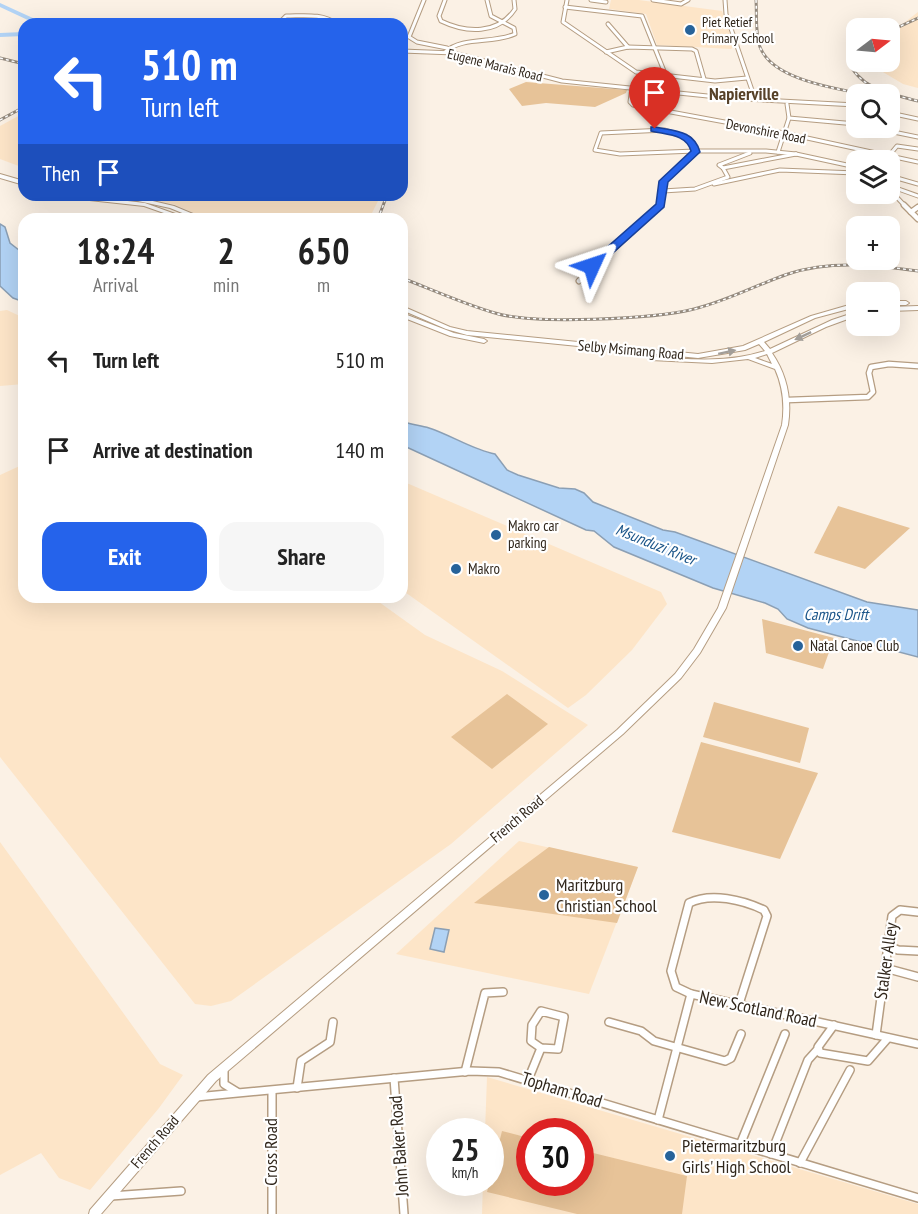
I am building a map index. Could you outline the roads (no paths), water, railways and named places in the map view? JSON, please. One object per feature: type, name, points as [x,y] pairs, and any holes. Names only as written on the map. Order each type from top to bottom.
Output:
[{"type":"main road","points":[[0,178],[18,183]]},
{"type":"main road","points":[[108,201],[145,205],[168,213]]},
{"type":"main road","points":[[149,201],[186,213]]},
{"type":"main road","points":[[900,303],[918,303]]},
{"type":"main road","name":"Selby Msimang Road","points":[[408,311],[448,328],[467,333],[652,353],[712,355],[734,351],[813,317],[846,308]]},
{"type":"main road","points":[[900,309],[918,308]]},
{"type":"main road","name":"Selby Msimang Road","points":[[408,318],[442,332],[470,339],[691,362],[717,362],[746,358],[769,351],[846,318]]},
{"type":"main road","name":"French Road","points":[[94,1214],[193,1097],[226,1066],[635,719],[684,668],[722,608],[785,425],[788,400],[769,351],[760,341]]},
{"type":"main road","points":[[746,358],[776,367]]},
{"type":"street","points":[[424,0],[409,37],[417,42],[446,50],[507,38],[515,34],[514,28],[490,16],[487,0]]},
{"type":"street","points":[[445,0],[439,19],[448,25],[490,29],[505,23],[515,9],[514,0]]},
{"type":"street","points":[[567,0],[563,22],[634,71],[704,79],[747,78]]},
{"type":"street","points":[[591,0],[607,1],[603,11]]},
{"type":"street","points":[[653,0],[681,4],[687,0]]},
{"type":"street","points":[[725,0],[724,9],[755,99]]},
{"type":"street","points":[[565,7],[642,16],[666,76]]},
{"type":"street","points":[[284,18],[286,16],[322,16],[326,18]]},
{"type":"street","points":[[608,24],[628,47]]},
{"type":"street","points":[[606,52],[628,47],[694,50],[704,79]]},
{"type":"street","name":"Eugene Marais Road","points":[[408,51],[446,50],[553,79],[787,104],[846,107]]},
{"type":"street","name":"Eugene Marais Road","points":[[632,89],[846,106]]},
{"type":"street","name":"Devonshire Road","points":[[632,89],[630,102],[633,105],[784,134],[853,150]]},
{"type":"street","points":[[778,152],[789,118],[787,104]]},
{"type":"street","points":[[900,113],[918,117]]},
{"type":"street","points":[[789,118],[846,123]]},
{"type":"street","points":[[696,152],[689,138],[661,129],[602,132],[595,149],[612,152],[696,152],[755,151],[778,152],[846,165]]},
{"type":"street","points":[[900,133],[918,137]]},
{"type":"street","points":[[894,150],[897,146],[918,149]]},
{"type":"street","points":[[695,189],[697,186],[728,177],[719,165],[755,151]]},
{"type":"street","points":[[579,281],[592,266],[660,205],[662,184],[666,178],[696,152]]},
{"type":"street","points":[[723,168],[796,154]]},
{"type":"street","name":"Devonshire Road","points":[[900,160],[918,162]]},
{"type":"street","points":[[663,191],[695,189],[780,170],[846,173]]},
{"type":"street","points":[[900,179],[918,184]]},
{"type":"street","points":[[900,191],[918,196]]},
{"type":"street","points":[[900,199],[918,219]]},
{"type":"street","points":[[911,212],[918,207]]},
{"type":"street","points":[[788,400],[868,397],[873,392],[869,373],[871,367],[885,364],[918,366]]},
{"type":"street","points":[[691,994],[676,987],[671,971],[689,903],[698,898],[707,897],[755,906],[764,910],[767,916],[739,1004]]},
{"type":"street","name":"Stalker Alley","points":[[876,1035],[893,913],[900,910],[918,912]]},
{"type":"street","points":[[888,946],[898,950],[918,951]]},
{"type":"street","points":[[885,968],[918,977]]},
{"type":"street","points":[[465,1072],[484,993],[503,992]]},
{"type":"street","name":"New Scotland Road","points":[[658,1120],[691,994],[918,1044]]},
{"type":"street","points":[[549,1011],[562,1014],[564,1026],[558,1047],[541,1048],[532,1043],[531,1038],[538,1013],[549,1011]]},
{"type":"street","points":[[297,1088],[300,1061],[330,1042],[333,1022]]},
{"type":"street","points":[[609,1022],[641,1031],[654,1041],[725,1061],[731,1058],[741,1034]]},
{"type":"street","points":[[771,1154],[808,1060],[834,1025]]},
{"type":"street","points":[[740,1145],[785,1034]]},
{"type":"street","points":[[817,1050],[820,1053],[868,1060],[875,1055],[888,1038]]},
{"type":"street","points":[[528,1080],[541,1048]]},
{"type":"street","points":[[226,1066],[223,1082],[240,1094]]},
{"type":"street","points":[[800,1162],[850,1070]]},
{"type":"street","name":"Topham Road","points":[[193,1097],[465,1072],[499,1072],[918,1198]]},
{"type":"street","name":"John Baker Road","points":[[394,1078],[404,1214]]},
{"type":"street","name":"Cross Road","points":[[272,1091],[272,1214]]},
{"type":"street","points":[[109,1196],[181,1191]]},
{"type":"water","points":[[0,224],[5,227],[10,243],[18,249],[18,300],[0,286]]},
{"type":"water","name":"Camps Drift","points":[[408,423],[446,434],[495,454],[507,470],[518,475],[559,488],[575,489],[584,493],[593,502],[663,530],[675,532],[867,602],[918,610],[918,657],[808,628],[787,619],[778,609],[765,603],[713,588],[614,547],[594,531],[586,530],[408,448]]},
{"type":"water","points":[[435,928],[449,930],[444,952],[430,949]]},
{"type":"waterway","name":"Msunduzi River","points":[[0,5],[29,18]]},
{"type":"waterway","name":"Msunduzi River","points":[[0,35],[18,34]]},
{"type":"railway","points":[[756,0],[758,42],[767,58],[790,74],[820,85],[846,91]]},
{"type":"railway","points":[[900,26],[918,18]]},
{"type":"railway","points":[[0,58],[18,62]]},
{"type":"railway","points":[[855,72],[877,89],[918,101]]},
{"type":"railway","points":[[0,120],[18,110]]},
{"type":"railway","points":[[380,213],[385,201]]},
{"type":"railway","points":[[408,280],[495,313],[513,317],[564,320],[676,313],[718,302],[788,274],[820,267],[853,265],[918,271]]},
{"type":"place","name":"Piet Retief Primary School","points":[[690,30]]},
{"type":"place","name":"Makro car parking","points":[[496,535]]},
{"type":"place","name":"Makro","points":[[456,569]]},
{"type":"place","name":"Natal Canoe Club","points":[[798,646]]},
{"type":"place","name":"Maritzburg Christian School","points":[[544,895]]},
{"type":"place","name":"Pietermaritzburg Girls' High School","points":[[670,1156]]},
{"type":"district","name":"Napierville","points":[[744,94]]}]
